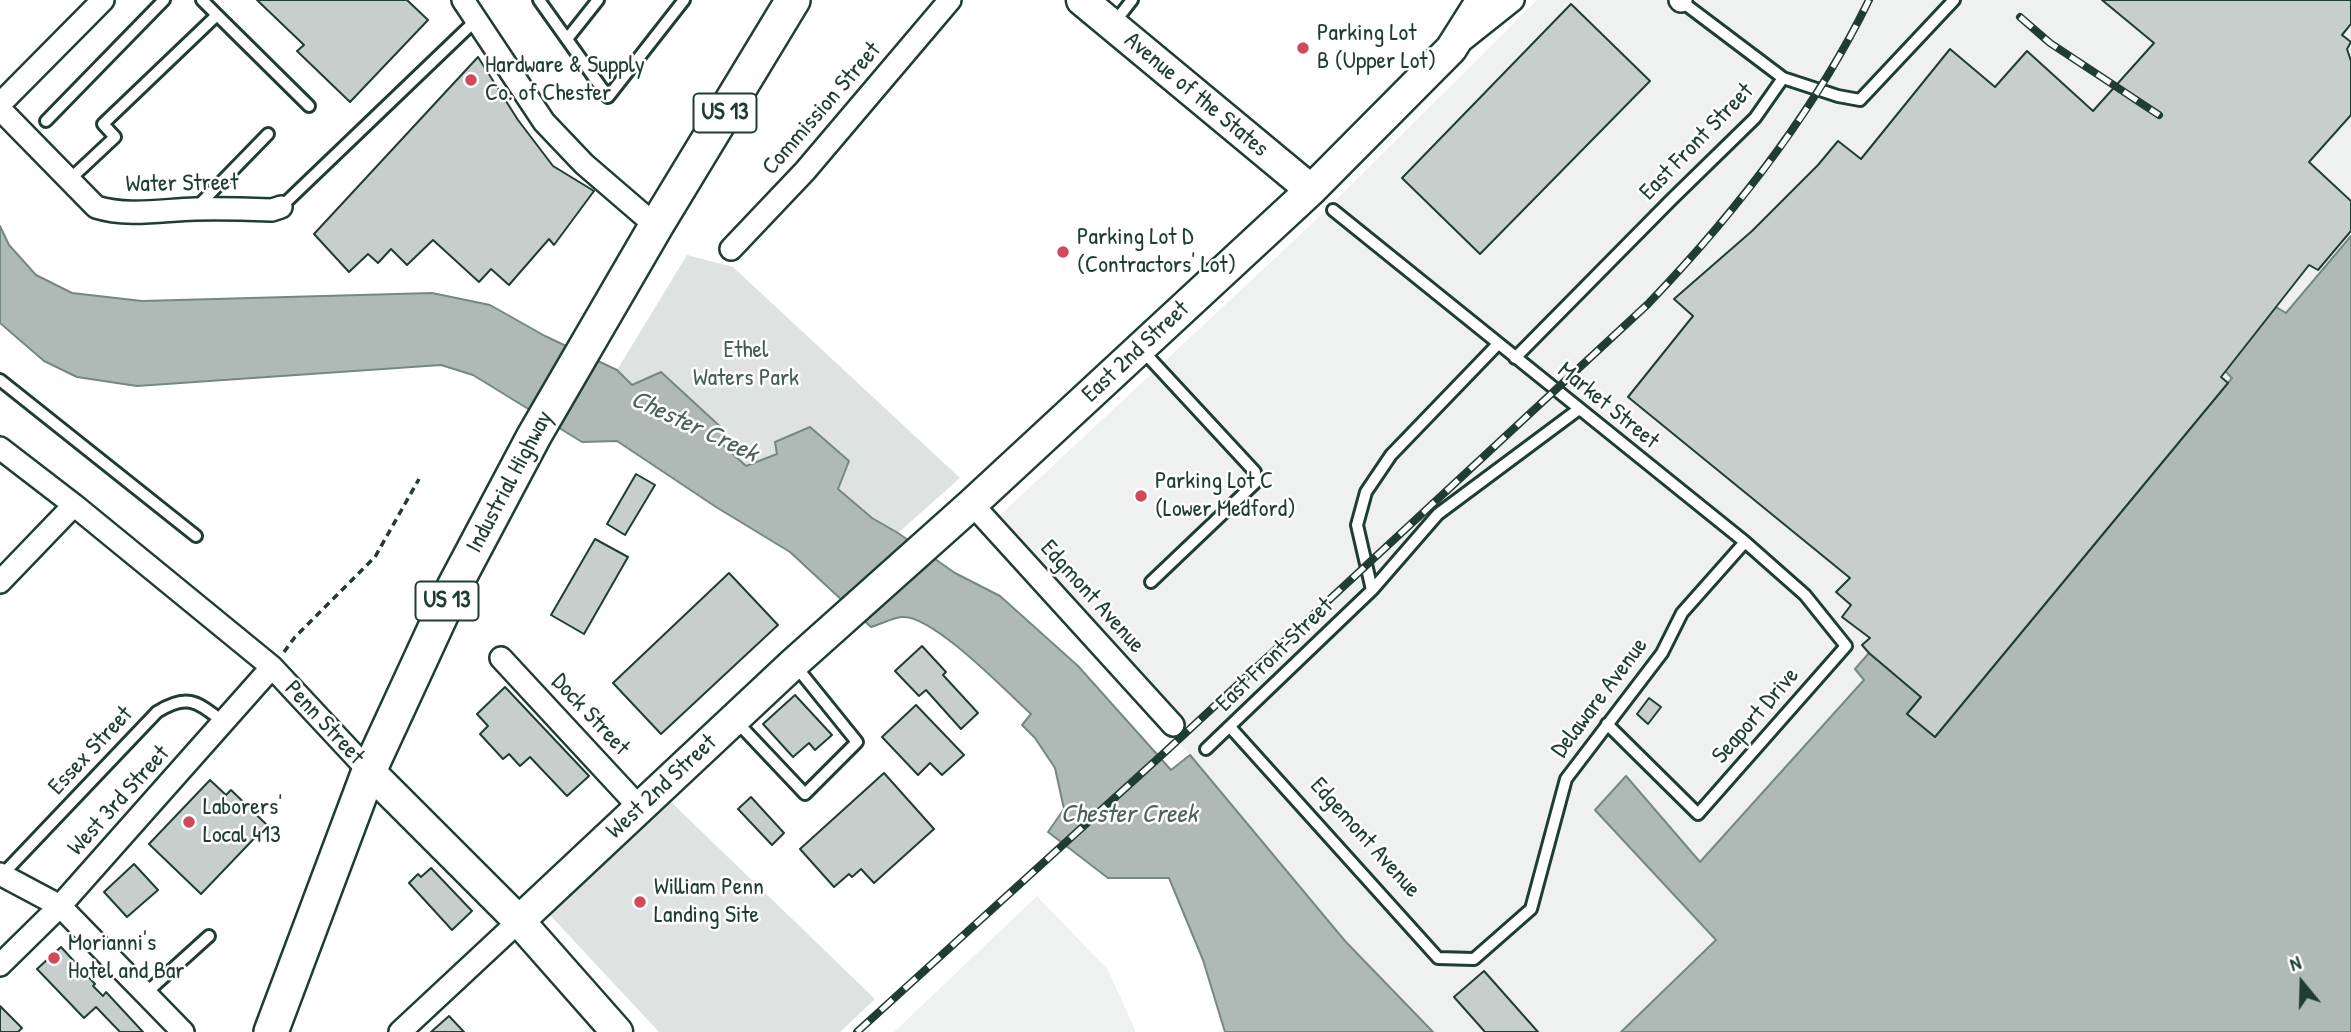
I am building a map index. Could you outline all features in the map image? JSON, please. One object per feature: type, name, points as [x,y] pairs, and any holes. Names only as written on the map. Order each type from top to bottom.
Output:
[{"type":"main road","name":"Industrial Highway","points":[[271,1032],[369,771],[454,587],[534,436],[656,226],[793,0]]},
{"type":"street","points":[[0,107],[103,0]]},
{"type":"street","points":[[463,0],[544,122],[584,164],[656,226]]},
{"type":"street","name":"Commission Street","points":[[731,249],[805,171],[950,0]]},
{"type":"street","name":"Avenue of the States","points":[[1082,0],[1311,190]]},
{"type":"street","name":"East 2nd Street","points":[[926,544],[1311,190],[1451,49],[1482,0]]},
{"type":"street","points":[[1451,49],[1513,0]]},
{"type":"street","name":"Water Street","points":[[0,107],[68,181],[96,207],[132,213],[281,207]]},
{"type":"street","name":"Penn Street","points":[[0,448],[272,667],[369,771],[519,921],[617,1032]]},
{"type":"street","name":"Edgmont Avenue","points":[[972,504],[1173,725]]},
{"type":"street","points":[[0,582],[74,505]]},
{"type":"street","name":"West 2nd Street","points":[[404,1031],[734,719],[926,544]]},
{"type":"street","name":"Dock Street","points":[[501,658],[640,808]]},
{"type":"street","name":"West 3rd Street","points":[[0,965],[60,905],[225,723],[272,667]]},
{"type":"street","points":[[1,875],[60,905],[146,993],[176,1030]]},
{"type":"lane","points":[[46,121],[163,0]]},
{"type":"lane","points":[[202,0],[309,106]]},
{"type":"lane","points":[[539,0],[608,97],[684,0]]},
{"type":"lane","points":[[567,39],[598,0]]},
{"type":"lane","points":[[1112,26],[1132,0]]},
{"type":"lane","name":"East Front Street","points":[[1516,358],[1755,118],[1783,78],[1838,96],[1860,100],[1954,0]]},
{"type":"lane","points":[[1680,1],[1783,78]]},
{"type":"lane","points":[[68,181],[115,137],[103,124],[218,15]]},
{"type":"lane","points":[[281,207],[475,21]]},
{"type":"lane","points":[[195,209],[268,134]]},
{"type":"lane","name":"Market Street","points":[[1333,210],[1745,542],[1805,595],[1846,646]]},
{"type":"lane","points":[[1373,590],[1357,525],[1366,492],[1391,454],[1498,344]]},
{"type":"lane","points":[[1140,348],[1255,472],[1255,483],[1152,582]]},
{"type":"lane","points":[[0,380],[196,536]]},
{"type":"lane","name":"East Front Street","points":[[1206,750],[1373,590],[1438,514],[1578,408]]},
{"type":"lane","name":"Delaware Avenue","points":[[1474,958],[1531,909],[1566,779],[1662,653],[1682,613],[1745,542]]},
{"type":"lane","name":"Seaport Drive","points":[[1607,724],[1698,814],[1846,646]]},
{"type":"lane","points":[[734,719],[805,794],[857,742],[793,664]]},
{"type":"lane","name":"Essex Street","points":[[1,875],[157,712],[174,701],[197,703],[225,723]]},
{"type":"lane","name":"Edgemont Avenue","points":[[1230,727],[1438,958],[1474,958]]},
{"type":"lane","points":[[146,993],[209,936]]},
{"type":"path","points":[[272,667],[295,638],[375,557],[419,479]]},
{"type":"shaded area","points":[[1537,0],[2351,0],[2351,236],[2286,314],[2276,307],[2225,371],[2232,378],[1935,737],[1907,714],[1921,697],[1864,679],[1699,862],[1626,777],[1596,810],[1716,940],[1621,1032],[1433,1032],[1345,941],[1190,755],[981,533],[1320,216]]},
{"type":"shaded area","points":[[1037,896],[1108,970],[1136,1032],[894,1032]]},
{"type":"green space","name":"Ethel Waters Park","points":[[687,255],[733,267],[960,478],[898,533],[872,518],[838,489],[777,454],[746,466],[721,443],[632,385],[617,370]]},
{"type":"green space","points":[[670,801],[875,999],[840,1032],[659,1032],[548,913]]},
{"type":"water","name":"Chester Creek","points":[[0,226],[9,245],[36,275],[72,293],[142,301],[432,293],[490,305],[545,336],[617,370],[632,385],[661,372],[725,431],[721,443],[746,466],[777,454],[775,442],[810,427],[849,461],[838,489],[872,518],[955,573],[1000,596],[1078,666],[1171,770],[1190,755],[1345,941],[1433,1032],[1225,1032],[1203,960],[1169,878],[1108,878],[1048,832],[1064,809],[1055,768],[1035,738],[1022,725],[1031,714],[969,656],[931,628],[915,619],[902,617],[871,627],[790,552],[617,441],[582,442],[473,375],[441,365],[137,386],[77,377],[44,361],[0,323]]},
{"type":"water","points":[[2351,236],[2351,1032],[1621,1032],[1716,940],[1595,810],[1626,776],[1700,862],[1864,680],[1855,669],[1869,653],[1921,697],[1907,714],[1935,737],[2232,378],[2225,371],[2276,307],[2286,313]]},
{"type":"building","points":[[257,0],[407,0],[428,20],[350,102],[297,51],[304,45]]},
{"type":"building","points":[[2102,0],[2351,0],[2351,24],[2342,35],[2351,42],[2347,49],[2351,61],[2351,115],[2309,162],[2351,201],[2351,231],[2318,270],[2309,265],[2221,377],[2228,383],[1935,737],[1907,714],[1921,697],[1869,653],[1862,645],[1870,638],[1842,617],[1851,605],[1836,592],[1850,578],[1628,397],[1693,316],[1674,299],[1752,231],[1818,165],[1838,141],[1861,159],[1950,49],[1995,87],[2027,51],[2093,111],[2154,43]]},
{"type":"building","points":[[1571,4],[1650,81],[1480,254],[1402,178]]},
{"type":"building","points":[[478,57],[518,120],[553,166],[594,191],[554,245],[549,239],[509,285],[491,269],[479,282],[433,240],[407,265],[391,249],[378,263],[368,254],[349,272],[314,234]]},
{"type":"building","points":[[636,474],[655,485],[625,535],[607,524]]},
{"type":"building","points":[[595,539],[628,557],[584,634],[551,615]]},
{"type":"building","points":[[729,573],[778,625],[661,734],[613,683]]},
{"type":"building","points":[[922,646],[946,672],[943,675],[978,713],[961,729],[926,690],[919,696],[895,671]]},
{"type":"building","points":[[505,687],[589,776],[567,796],[530,757],[520,766],[509,754],[503,759],[480,734],[488,726],[477,714]]},
{"type":"building","points":[[795,695],[832,735],[815,750],[809,743],[793,757],[763,724]]},
{"type":"building","points":[[1649,698],[1661,707],[1648,724],[1637,714]]},
{"type":"building","points":[[916,705],[964,755],[942,775],[930,763],[918,775],[882,737]]},
{"type":"building","points":[[884,773],[934,829],[874,883],[861,869],[852,877],[849,874],[834,887],[800,849]]},
{"type":"building","points":[[210,780],[226,795],[231,790],[267,825],[201,894],[149,844]]},
{"type":"building","points":[[751,797],[784,833],[772,845],[738,809]]},
{"type":"building","points":[[134,864],[158,890],[127,917],[104,892]]},
{"type":"building","points":[[431,868],[472,911],[452,930],[409,883],[418,874],[421,877]]},
{"type":"building","points":[[61,947],[95,984],[93,986],[103,996],[106,992],[143,1032],[120,1032],[96,1007],[84,1018],[37,969]]},
{"type":"building","points":[[1484,971],[1538,1032],[1485,1032],[1454,997]]},
{"type":"building","points":[[0,1006],[22,1028],[18,1032],[0,1032]]},
{"type":"building","points":[[449,1016],[464,1032],[431,1032]]},
{"type":"railway","points":[[857,1032],[1164,753],[1648,304],[1742,198],[1798,122],[1824,82],[1869,0]]},
{"type":"railway","points":[[2020,17],[2050,43],[2159,115]]},
{"type":"place","name":"Parking Lot B (Upper Lot)","points":[[1303,48]]},
{"type":"place","name":"Hardware & Supply Co. of Chester","points":[[471,80]]},
{"type":"place","name":"Parking Lot D (Contractors' Lot)","points":[[1063,252]]},
{"type":"place","name":"Parking Lot C (Lower Medford)","points":[[1141,496]]},
{"type":"place","name":"Laborers' Local 413","points":[[189,822]]},
{"type":"place","name":"William Penn Landing Site","points":[[640,902]]},
{"type":"place","name":"Morianni's Hotel and Bar","points":[[54,958]]}]
